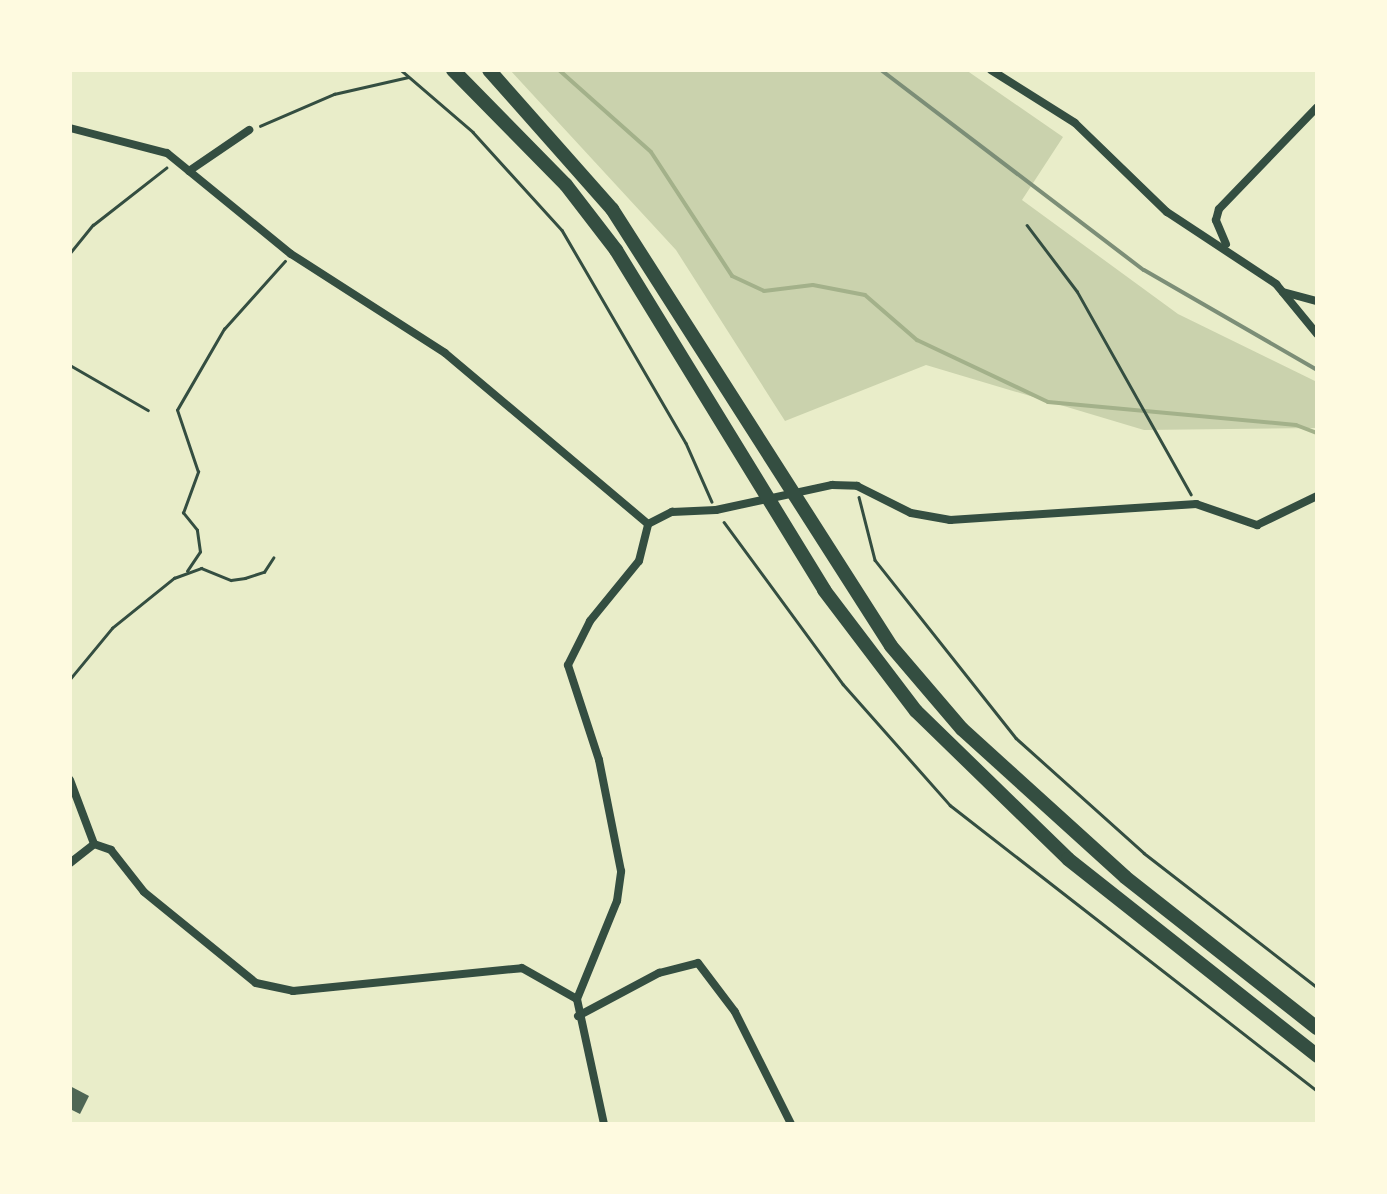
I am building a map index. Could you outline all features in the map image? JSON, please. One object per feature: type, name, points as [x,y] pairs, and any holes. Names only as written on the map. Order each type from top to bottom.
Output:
[{"type":"highway","points":[[453,70],[566,185],[616,250],[824,590],[928,725],[1068,859],[1317,1056]]},
{"type":"highway","points":[[489,70],[612,209],[891,646],[962,729],[1126,876],[1317,1028]]},
{"type":"street","points":[[991,70],[1074,122],[1167,212],[1229,248],[1283,292],[1317,334]]},
{"type":"street","points":[[1229,248],[1216,220],[1219,209],[1317,107]]},
{"type":"street","points":[[70,128],[132,141],[176,161],[290,254],[445,353],[648,524]]},
{"type":"street","points":[[188,170],[249,130]]},
{"type":"street","points":[[1283,292],[1317,301]]},
{"type":"street","points":[[604,1124],[606,1111],[576,1000],[616,900],[621,871],[599,760],[568,665],[590,620],[638,561],[648,524],[672,512],[729,508],[832,485],[857,486],[938,520],[1196,504],[1257,525],[1317,496]]},
{"type":"street","points":[[70,780],[94,844]]},
{"type":"street","points":[[94,844],[112,850],[144,892],[256,983],[293,991],[522,968],[576,1000]]},
{"type":"street","points":[[70,863],[94,844]]},
{"type":"street","points":[[578,1016],[659,973],[698,964],[735,1012],[791,1124]]},
{"type":"path","points":[[249,130],[334,94],[409,77]]},
{"type":"path","points":[[70,252],[93,225],[176,161]]},
{"type":"path","points":[[1026,224],[1077,291],[1140,397],[1196,504]]},
{"type":"path","points":[[70,679],[112,628],[187,570],[200,552],[197,530],[183,512],[198,472],[177,410],[224,329],[290,254]]},
{"type":"path","points":[[70,365],[148,410]]},
{"type":"path","points":[[857,486],[875,560],[1016,738],[1144,853],[1317,987]]},
{"type":"path","points":[[187,570],[245,578],[264,572],[272,558]]},
{"type":"green space","points":[[510,70],[966,70],[1063,137],[1022,200],[1178,314],[1317,382],[1317,428],[1144,430],[926,365],[785,421],[676,250]]},
{"type":"building","points":[[70,1086],[89,1096],[80,1114],[70,1109]]},
{"type":"waterway","points":[[559,70],[651,152],[732,276],[764,291],[813,285],[865,295],[917,340],[1048,402],[1296,425],[1317,433]]},
{"type":"railway","points":[[881,70],[1144,270],[1317,370]]}]
